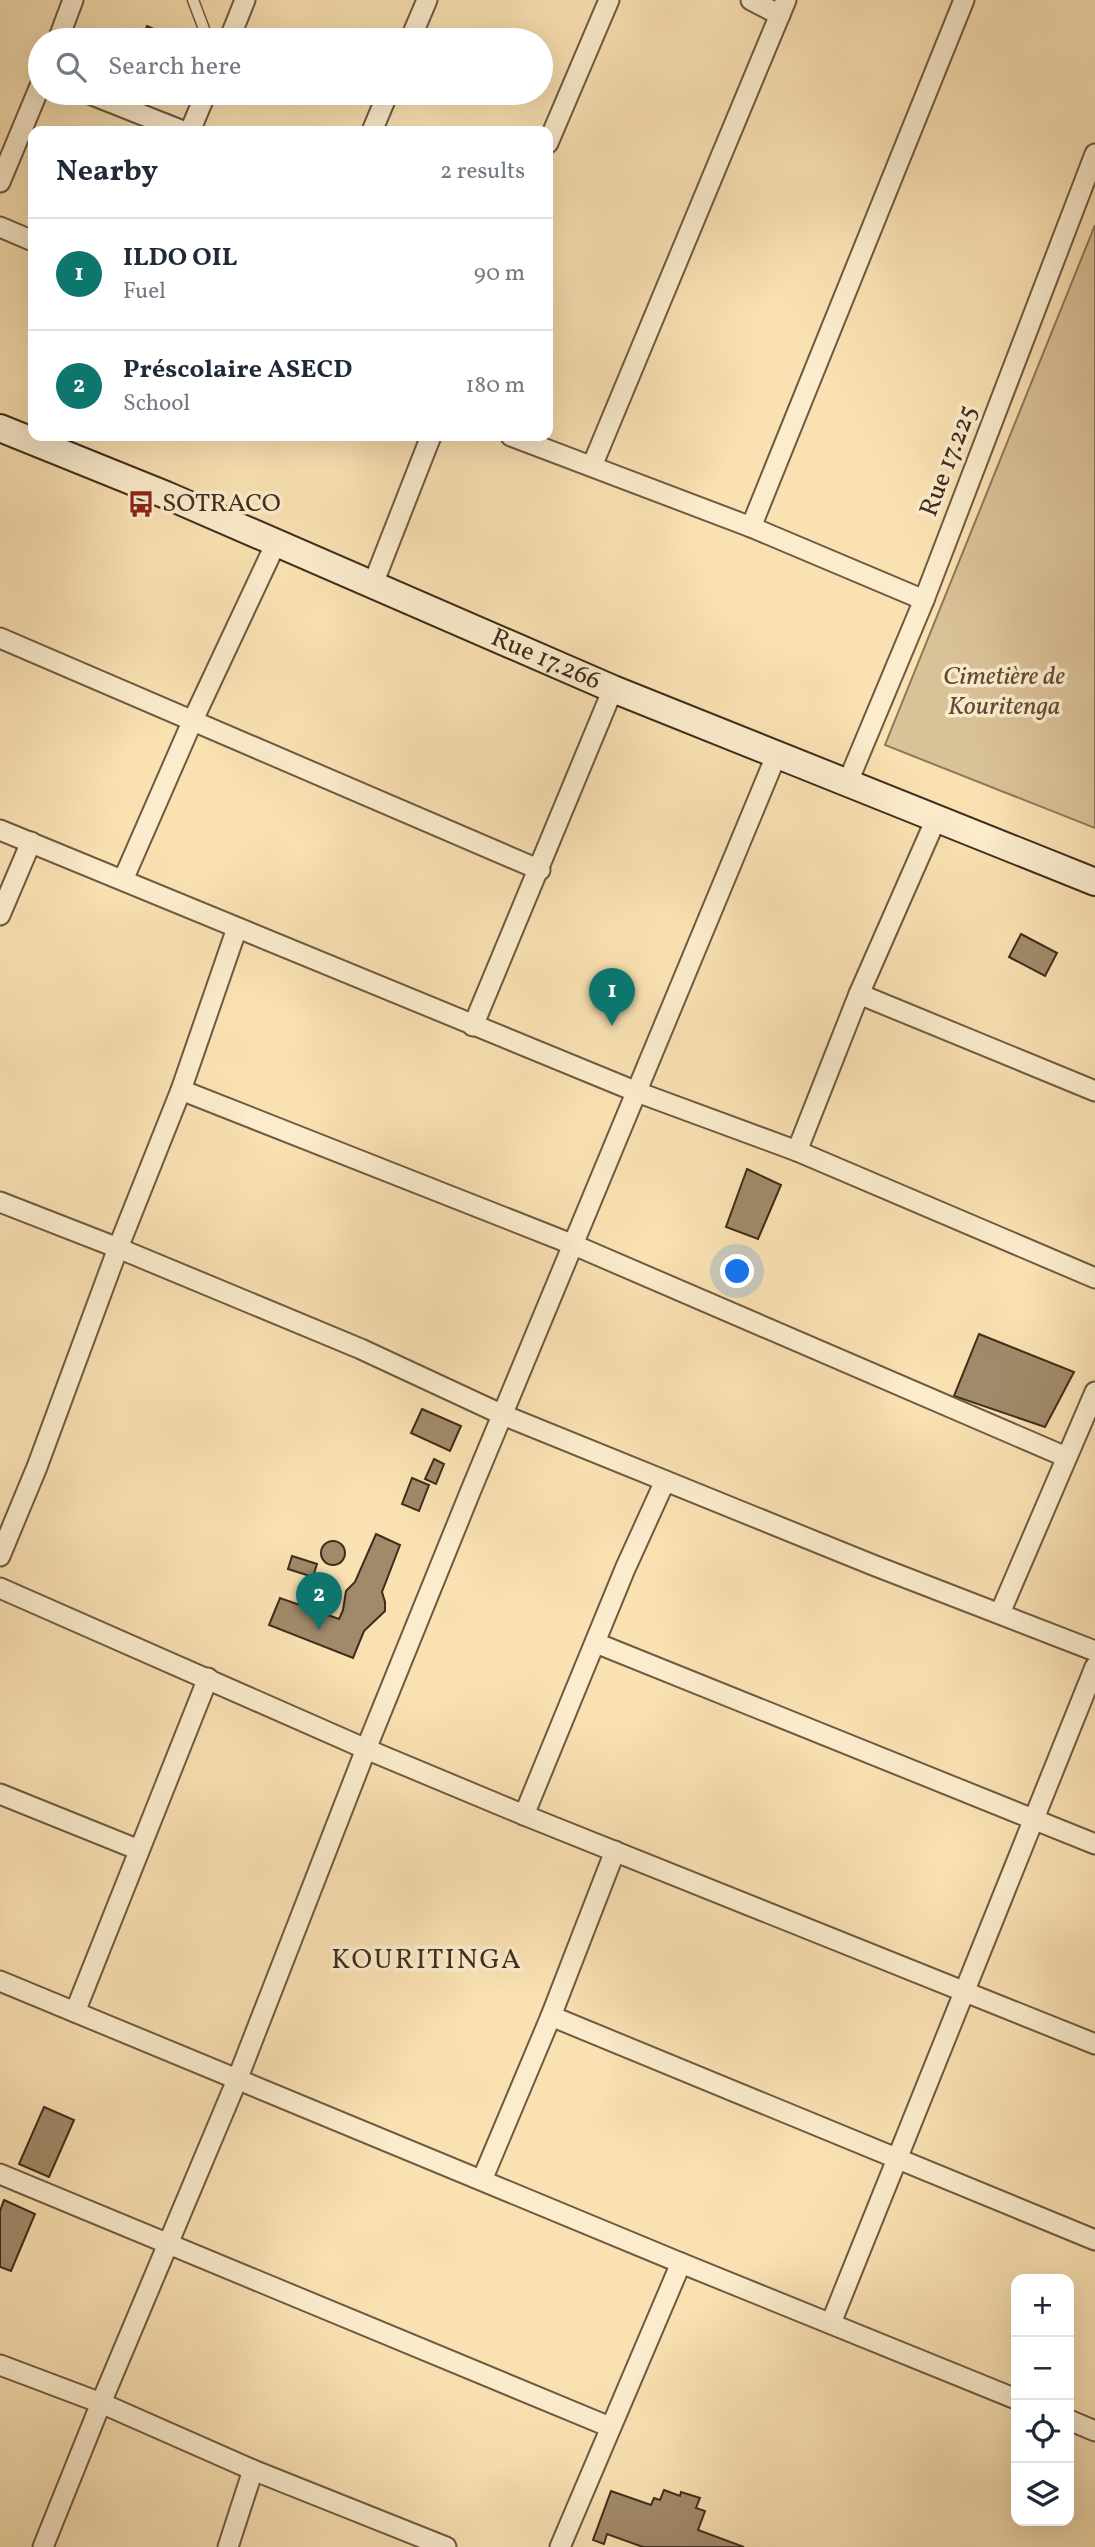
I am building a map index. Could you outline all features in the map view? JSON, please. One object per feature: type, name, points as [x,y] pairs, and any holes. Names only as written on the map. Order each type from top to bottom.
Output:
[{"type":"main road","name":"Rue 17.266","points":[[0,428],[28,439]]},
{"type":"main road","name":"Rue 17.266","points":[[32,441],[175,499],[613,689],[1095,882]]},
{"type":"street","points":[[62,28],[73,0]]},
{"type":"street","points":[[234,28],[246,0]]},
{"type":"street","points":[[415,28],[427,0]]},
{"type":"street","points":[[553,131],[609,0]]},
{"type":"street","points":[[592,466],[783,8],[751,0]]},
{"type":"street","points":[[751,527],[964,0]]},
{"type":"street","points":[[0,182],[32,105]]},
{"type":"street","points":[[117,105],[170,126]]},
{"type":"street","points":[[192,126],[201,105]]},
{"type":"street","points":[[374,126],[383,105]]},
{"type":"street","name":"Rue 17.225","points":[[847,784],[923,600],[1095,154]]},
{"type":"street","points":[[0,227],[28,239]]},
{"type":"street","points":[[373,584],[430,441]]},
{"type":"street","points":[[524,441],[751,527],[923,600]]},
{"type":"street","points":[[123,880],[192,722],[276,543]]},
{"type":"street","points":[[0,638],[540,870]]},
{"type":"street","points":[[473,1026],[613,689]]},
{"type":"street","points":[[43,2547],[237,2080],[366,1749],[776,755]]},
{"type":"street","points":[[797,1151],[859,994],[936,819]]},
{"type":"street","points":[[0,830],[473,1026],[637,1092],[797,1151],[1095,1278]]},
{"type":"street","points":[[0,915],[31,842]]},
{"type":"street","points":[[0,1556],[37,1467],[118,1248],[181,1090],[237,928]]},
{"type":"street","points":[[859,994],[1095,1091]]},
{"type":"street","points":[[181,1090],[574,1245],[1066,1457]]},
{"type":"street","points":[[0,1203],[118,1248],[361,1349],[503,1415],[1095,1651]]},
{"type":"street","points":[[1000,1613],[1095,1392]]},
{"type":"street","points":[[524,1815],[665,1481]]},
{"type":"street","points":[[0,1588],[366,1749],[524,1815],[1095,2044]]},
{"type":"street","points":[[596,1643],[1095,1844]]},
{"type":"street","points":[[831,2323],[967,1991],[1095,1667]]},
{"type":"street","points":[[75,2012],[208,1678]]},
{"type":"street","points":[[0,1794],[139,1850]]},
{"type":"street","points":[[482,2180],[551,2016],[615,1851]]},
{"type":"street","points":[[0,1981],[1011,2397]]},
{"type":"street","points":[[551,2016],[1095,2240]]},
{"type":"street","points":[[0,2174],[610,2427]]},
{"type":"street","points":[[560,2547],[681,2263]]},
{"type":"street","points":[[0,2365],[101,2403],[254,2470],[446,2547]]},
{"type":"street","points":[[1074,2422],[1095,2431]]},
{"type":"street","points":[[228,2547],[254,2470]]},
{"type":"lane","points":[[193,0],[204,28]]},
{"type":"green space","name":"Cimetière de Kouritenga","points":[[1095,225],[1095,828],[885,745]]},
{"type":"building","points":[[1021,934],[1057,953],[1045,976],[1009,957]]},
{"type":"building","points":[[747,1169],[781,1185],[758,1239],[726,1227]]},
{"type":"building","points":[[979,1334],[1074,1372],[1045,1427],[954,1396]]},
{"type":"building","points":[[422,1409],[461,1426],[450,1451],[411,1433]]},
{"type":"building","points":[[434,1459],[444,1464],[436,1484],[425,1479]]},
{"type":"building","points":[[412,1478],[429,1485],[419,1511],[402,1504]]},
{"type":"building","points":[[376,1534],[400,1545],[382,1592],[385,1611],[364,1631],[353,1658],[269,1625],[280,1598],[339,1619],[346,1591],[355,1582]]},
{"type":"building","points":[[333,1541],[342,1544],[345,1553],[342,1562],[333,1565],[324,1562],[321,1553],[324,1544]]},
{"type":"building","points":[[292,1556],[317,1564],[313,1577],[288,1569]]},
{"type":"building","points":[[44,2107],[74,2120],[49,2177],[19,2164]]},
{"type":"building","points":[[4,2200],[35,2214],[11,2271],[0,2267],[0,2211]]},
{"type":"building","points":[[664,2490],[680,2496],[681,2492],[700,2498],[696,2508],[705,2511],[698,2530],[744,2547],[643,2547],[607,2534],[604,2544],[593,2540],[611,2491],[651,2505],[654,2498],[660,2500]]},
{"type":"place","name":"SOTRACO","points":[[141,504]]},
{"type":"place","name":"ILDO OIL","points":[[612,1026]]},
{"type":"place","name":"Préscolaire ASECD","points":[[319,1630]]},
{"type":"district","name":"KOURITINGA","points":[[427,1960]]}]
